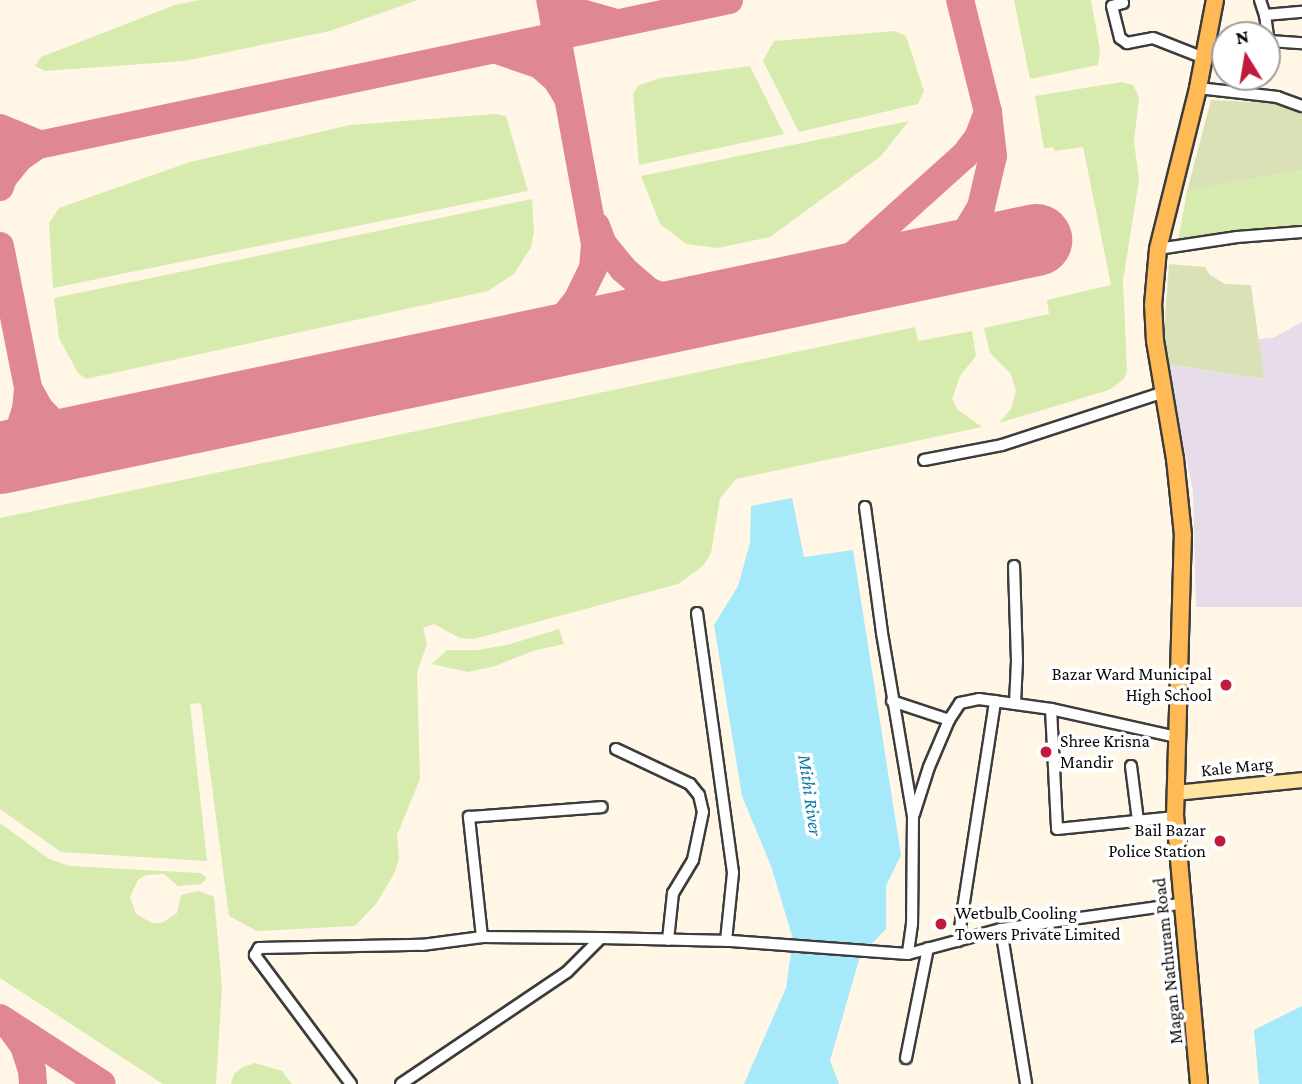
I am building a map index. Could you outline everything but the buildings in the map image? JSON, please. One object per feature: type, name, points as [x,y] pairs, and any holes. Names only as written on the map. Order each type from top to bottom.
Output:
[{"type":"main road","name":"Magan Nathuram Road","points":[[1199,1084],[1180,904],[1175,817],[1183,536],[1155,341],[1153,305],[1158,249],[1198,89],[1215,0]]},
{"type":"main road","name":"Kale Marg","points":[[1175,793],[1302,780]]},
{"type":"street","points":[[1122,0],[1123,3],[1112,6],[1121,38],[1127,43],[1153,38],[1205,58]]},
{"type":"street","points":[[1260,0],[1266,21]]},
{"type":"street","points":[[1265,15],[1302,12]]},
{"type":"street","points":[[1281,42],[1302,43]]},
{"type":"street","points":[[1198,89],[1277,97],[1302,106]]},
{"type":"street","points":[[1158,249],[1246,236],[1302,232]]},
{"type":"street","points":[[924,460],[1002,445],[1164,392]]},
{"type":"street","points":[[865,507],[892,701],[913,816],[913,910],[908,954]]},
{"type":"street","points":[[1014,566],[1017,661],[1015,704]]},
{"type":"street","points":[[697,613],[733,873],[728,941]]},
{"type":"street","points":[[913,816],[929,767],[949,720],[960,704],[979,699],[1051,709],[1176,737]]},
{"type":"street","points":[[892,701],[949,720]]},
{"type":"street","points":[[958,941],[995,701]]},
{"type":"street","points":[[1051,709],[1057,829],[1175,817]]},
{"type":"street","points":[[616,749],[690,784],[699,795],[703,812],[693,860],[673,893],[668,940]]},
{"type":"street","points":[[1131,766],[1138,821]]},
{"type":"street","points":[[482,937],[469,817],[602,807]]},
{"type":"street","points":[[351,1084],[260,962],[256,950],[266,946],[422,945],[482,937],[728,941],[908,954],[1001,929],[1180,904]]},
{"type":"street","points":[[1001,929],[1026,1084]]},
{"type":"street","points":[[401,1084],[567,972],[601,938]]},
{"type":"street","points":[[906,1058],[928,948]]},
{"type":"shaded area","points":[[1302,322],[1302,607],[1196,607],[1193,491],[1167,364],[1263,379],[1258,339],[1273,338]]},
{"type":"green space","points":[[200,0],[418,0],[330,31],[184,61],[45,71],[35,66],[41,57],[175,5]]},
{"type":"green space","points":[[1014,0],[1091,0],[1100,50],[1098,65],[1030,79]]},
{"type":"green space","points":[[895,31],[906,36],[924,91],[918,104],[799,132],[763,61],[774,41]]},
{"type":"green space","points":[[750,66],[784,134],[639,165],[633,94],[639,85],[661,78]]},
{"type":"green space","points":[[1122,82],[1133,85],[1139,97],[1134,142],[1139,180],[1123,281],[1127,371],[1124,379],[1109,390],[999,423],[1011,409],[1016,391],[1011,374],[990,353],[984,328],[1049,314],[1047,300],[1111,285],[1083,147],[1055,151],[1052,147],[1044,149],[1035,96]]},
{"type":"green space","points":[[1211,100],[1270,103],[1302,112],[1302,170],[1187,191]]},
{"type":"green space","points":[[496,114],[506,116],[528,191],[53,288],[49,223],[59,208],[190,162],[350,125]]},
{"type":"green space","points":[[909,121],[881,156],[770,237],[718,248],[686,244],[660,224],[641,176]]},
{"type":"green space","points":[[1302,170],[1302,226],[1282,226],[1178,241],[1187,191]]},
{"type":"green space","points":[[532,199],[534,232],[531,247],[514,274],[488,291],[86,379],[78,373],[59,338],[54,298]]},
{"type":"green space","points":[[1169,264],[1205,267],[1210,275],[1225,284],[1251,285],[1264,379],[1167,364],[1164,333]]},
{"type":"green space","points":[[915,327],[918,341],[972,331],[976,356],[960,376],[952,399],[958,410],[982,427],[736,479],[720,498],[711,553],[703,566],[678,584],[474,639],[460,638],[434,624],[423,628],[427,644],[417,672],[420,779],[397,835],[399,858],[395,872],[376,904],[355,926],[257,931],[229,916],[201,703],[190,704],[207,861],[61,852],[0,809],[0,518]]},
{"type":"green space","points":[[559,629],[564,644],[533,651],[495,666],[468,672],[432,664],[447,650],[478,650],[507,645]]},
{"type":"green space","points":[[0,823],[49,859],[69,866],[200,873],[207,878],[201,884],[178,886],[164,874],[146,875],[138,880],[130,897],[136,914],[152,923],[162,923],[177,913],[181,895],[199,891],[214,897],[222,987],[216,1084],[163,1084],[0,978]]},
{"type":"green space","points":[[255,1063],[282,1071],[292,1084],[231,1084],[234,1074]]},
{"type":"water","name":"Mithi River","points":[[792,498],[804,557],[853,550],[901,855],[886,886],[886,929],[860,956],[830,1061],[839,1084],[744,1084],[786,988],[793,939],[771,866],[742,796],[714,625],[738,586],[750,543],[751,506]]},
{"type":"water","points":[[1302,1006],[1302,1084],[1259,1084],[1254,1030]]},
{"type":"taxiway","points":[[513,350],[554,329],[577,301],[593,268],[595,244],[550,0]]},
{"type":"taxiway","points":[[564,0],[578,12],[614,22]]},
{"type":"taxiway","points":[[0,153],[729,0]]},
{"type":"taxiway","points":[[794,291],[856,253],[965,155],[978,138],[988,112],[960,0]]},
{"type":"taxiway","points":[[497,50],[540,65],[557,80],[568,98]]},
{"type":"taxiway","points":[[923,264],[950,249],[966,232],[981,207],[993,156],[988,112]]},
{"type":"taxiway","points":[[0,128],[39,144]]},
{"type":"taxiway","points":[[0,187],[3,178],[19,158],[36,146]]},
{"type":"taxiway","points":[[596,226],[603,244],[623,269],[648,291],[682,304],[718,307]]},
{"type":"taxiway","points":[[0,246],[28,388],[26,409],[20,428],[0,451]]},
{"type":"taxiway","points":[[28,388],[39,408],[52,422],[72,431],[102,437]]},
{"type":"taxiway","points":[[0,1018],[102,1084]]},
{"type":"taxiway","points":[[11,1028],[24,1046],[32,1070],[33,1084]]},
{"type":"runway","points":[[0,458],[1036,240]]},
{"type":"place","name":"Bazar Ward Municipal High School","points":[[1226,685]]},
{"type":"place","name":"Shree Krisna Mandir","points":[[1046,752]]},
{"type":"place","name":"Bail Bazar Police Station","points":[[1220,841]]},
{"type":"place","name":"Wetbulb Cooling Towers Private Limited","points":[[941,924]]}]
